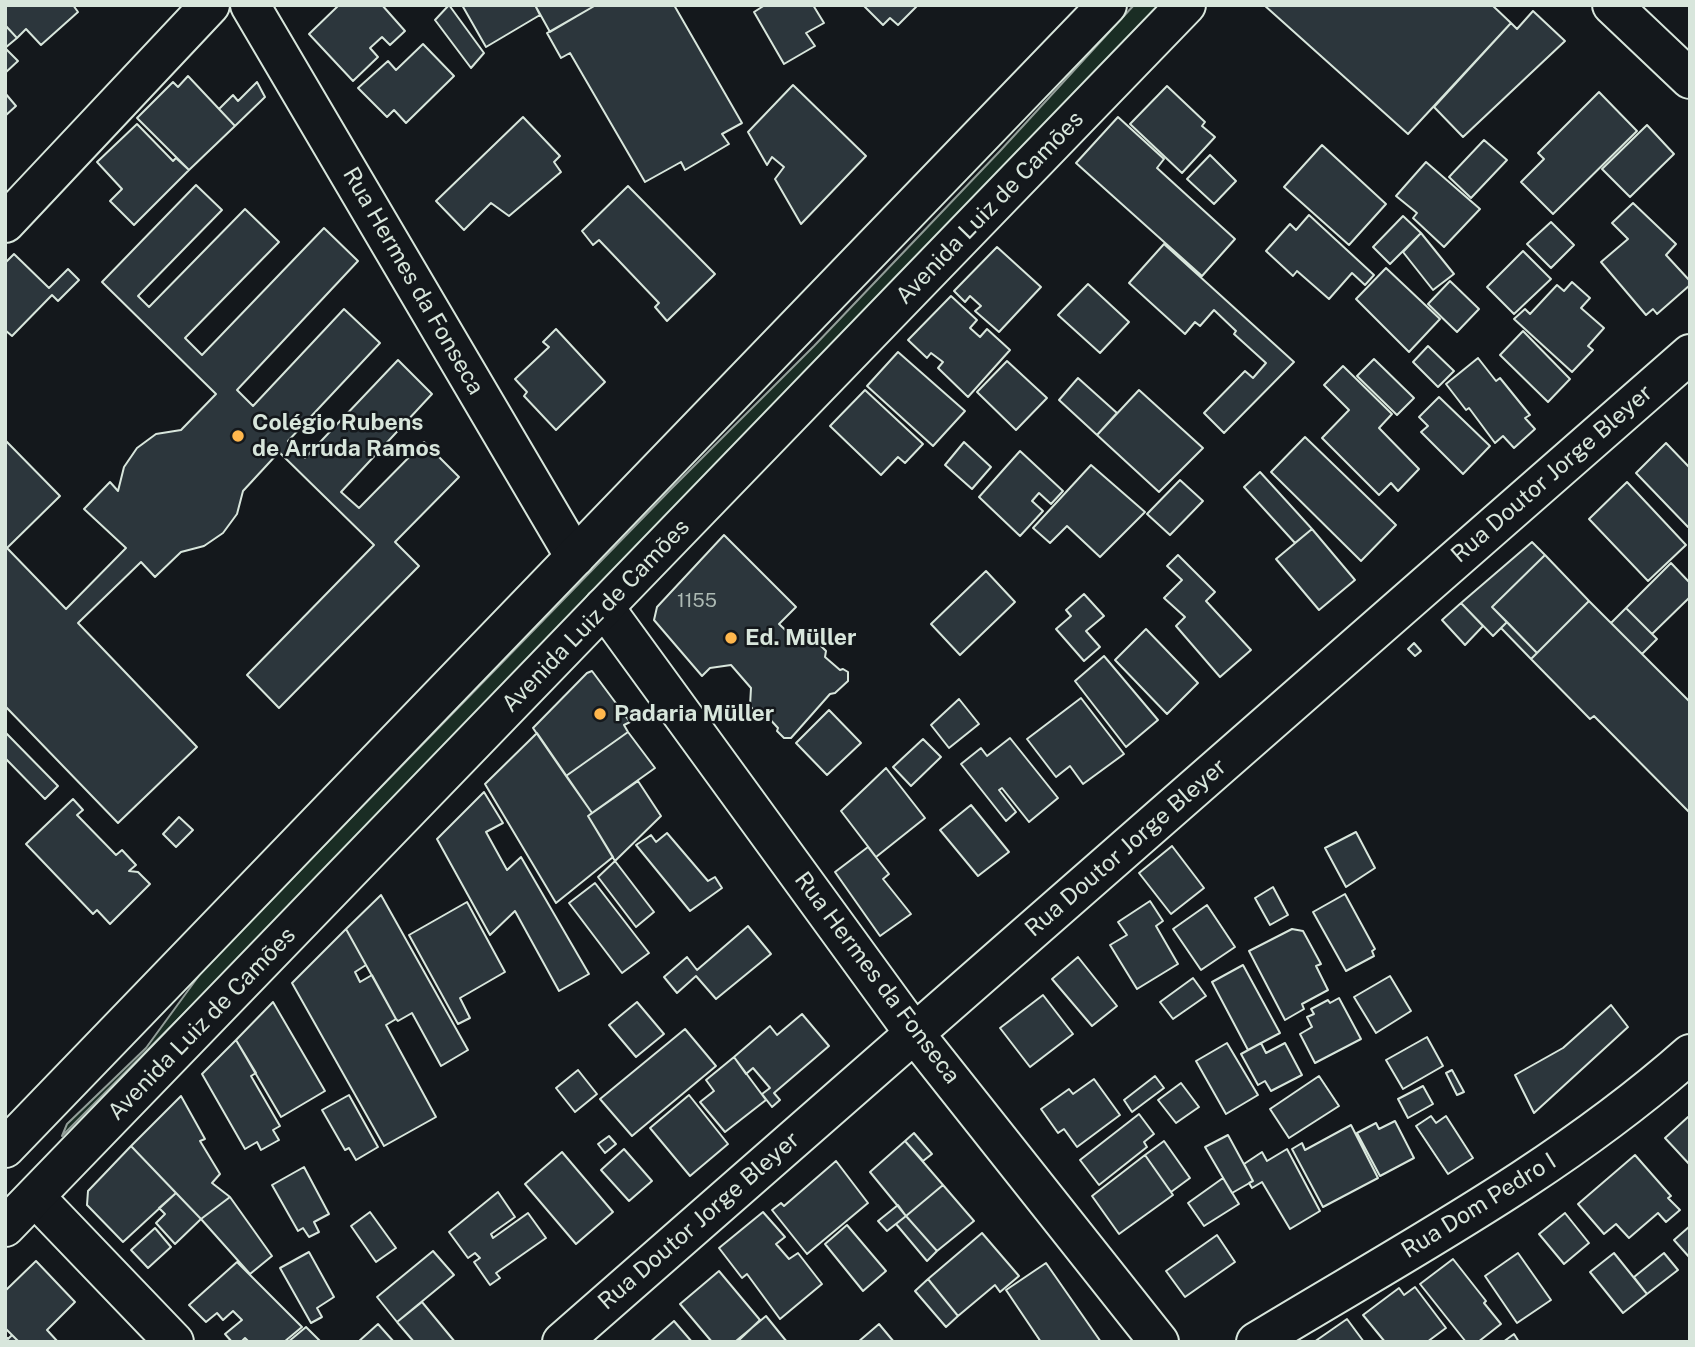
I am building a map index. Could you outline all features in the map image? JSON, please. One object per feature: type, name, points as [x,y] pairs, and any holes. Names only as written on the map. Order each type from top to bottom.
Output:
[{"type":"street","points":[[5,223],[210,5]]},
{"type":"street","name":"Rua Hermes da Fonseca","points":[[250,5],[575,557]]},
{"type":"street","points":[[5,1148],[1107,5]]},
{"type":"street","name":"Avenida Luiz de Camões","points":[[5,1227],[1186,5]]},
{"type":"street","points":[[1612,5],[1690,79]]},
{"type":"street","name":"Rua Doutor Jorge Bleyer","points":[[562,1342],[1690,354]]},
{"type":"street","name":"Rua Hermes da Fonseca","points":[[604,607],[914,1033],[1159,1342]]},
{"type":"street","name":"Rua Dom Pedro I","points":[[1256,1342],[1518,1184],[1598,1130],[1690,1054]]},
{"type":"street","points":[[5,1166],[174,1342]]},
{"type":"green space","points":[[1134,5],[1165,5],[400,796],[62,1136],[67,1124],[146,1048],[203,970],[671,489],[814,346],[1000,151]]},
{"type":"building","points":[[5,5],[73,5],[78,12],[41,45],[26,29],[17,38],[5,25]]},
{"type":"building","points":[[339,5],[382,5],[405,31],[390,45],[382,37],[370,48],[378,57],[353,81],[309,34]]},
{"type":"building","points":[[449,5],[484,53],[471,68],[435,20]]},
{"type":"building","points":[[462,5],[535,5],[540,15],[486,47]]},
{"type":"building","points":[[535,5],[596,5],[550,32]]},
{"type":"building","points":[[596,5],[674,5],[742,123],[722,134],[729,144],[685,170],[681,162],[645,182],[570,53],[561,58],[547,33]]},
{"type":"building","points":[[765,5],[813,5],[824,23],[806,33],[815,46],[784,64],[754,12]]},
{"type":"building","points":[[863,5],[918,5],[898,25],[890,18],[883,25]]},
{"type":"building","points":[[1264,5],[1492,5],[1511,23],[1408,134]]},
{"type":"building","points":[[1533,11],[1565,41],[1463,137],[1434,107],[1511,23],[1517,29]]},
{"type":"building","points":[[5,25],[17,38],[5,48]]},
{"type":"building","points":[[423,44],[454,76],[406,123],[394,110],[387,117],[358,88],[388,61],[396,70]]},
{"type":"building","points":[[5,48],[18,61],[5,73]]},
{"type":"building","points":[[188,76],[235,126],[189,170],[137,118],[173,82],[178,87]]},
{"type":"building","points":[[257,82],[265,97],[235,126],[219,109],[233,95],[238,101]]},
{"type":"building","points":[[793,85],[866,156],[801,224],[775,179],[784,167],[772,157],[767,165],[748,132]]},
{"type":"building","points":[[1167,86],[1205,122],[1202,126],[1215,137],[1182,173],[1130,124]]},
{"type":"building","points":[[1599,92],[1637,131],[1553,214],[1521,182],[1544,159],[1538,153]]},
{"type":"building","points":[[5,93],[16,106],[5,116]]},
{"type":"building","points":[[523,117],[560,156],[554,162],[561,172],[509,216],[491,203],[464,230],[436,201]]},
{"type":"building","points":[[1118,117],[1164,159],[1157,168],[1235,239],[1202,276],[1076,163]]},
{"type":"building","points":[[137,124],[173,161],[176,158],[189,170],[134,225],[110,201],[122,189],[97,162]]},
{"type":"building","points":[[1647,125],[1674,154],[1630,197],[1602,169]]},
{"type":"building","points":[[1484,140],[1507,160],[1471,198],[1449,177]]},
{"type":"building","points":[[1322,145],[1386,204],[1349,245],[1284,187]]},
{"type":"building","points":[[1210,155],[1236,181],[1214,204],[1187,179]]},
{"type":"building","points":[[1426,162],[1480,209],[1444,247],[1413,218],[1417,213],[1396,196]]},
{"type":"building","points":[[196,185],[222,210],[138,296],[149,307],[245,209],[279,242],[185,338],[202,355],[324,228],[358,261],[237,390],[253,406],[344,309],[380,343],[288,441],[305,458],[398,360],[432,394],[341,492],[359,508],[424,442],[459,477],[395,542],[419,566],[279,708],[247,675],[374,545],[279,452],[243,491],[237,514],[223,533],[204,546],[181,552],[155,577],[141,562],[78,623],[197,747],[118,823],[5,706],[5,440],[60,496],[7,548],[66,609],[126,548],[84,509],[110,482],[118,491],[124,467],[137,448],[156,434],[181,430],[216,394],[102,282]]},
{"type":"building","points":[[628,186],[715,274],[667,321],[655,307],[659,303],[599,240],[593,245],[582,231]]},
{"type":"building","points":[[1633,203],[1676,244],[1666,255],[1690,281],[1690,285],[1657,314],[1653,309],[1646,315],[1601,262],[1628,239],[1612,223]]},
{"type":"building","points":[[1309,215],[1374,275],[1365,285],[1352,273],[1329,299],[1297,271],[1293,276],[1266,251],[1290,224],[1296,230]]},
{"type":"building","points":[[1403,216],[1421,233],[1390,264],[1373,247]]},
{"type":"building","points":[[1551,222],[1574,245],[1551,268],[1527,244]]},
{"type":"building","points":[[1421,233],[1454,274],[1433,290],[1403,252]]},
{"type":"building","points":[[1164,244],[1294,362],[1224,433],[1204,413],[1245,371],[1253,378],[1266,363],[1234,334],[1236,331],[1214,310],[1200,326],[1195,322],[1185,334],[1129,283]]},
{"type":"building","points":[[997,247],[1041,287],[999,332],[975,311],[981,306],[970,296],[965,302],[954,291]]},
{"type":"building","points":[[1523,251],[1551,279],[1514,314],[1487,287]]},
{"type":"building","points":[[14,254],[49,288],[68,269],[79,280],[58,301],[52,295],[12,336],[5,330],[5,263]]},
{"type":"building","points":[[1386,268],[1440,319],[1409,352],[1356,299]]},
{"type":"building","points":[[1450,281],[1479,309],[1457,332],[1428,304]]},
{"type":"building","points":[[1572,282],[1590,298],[1581,308],[1604,328],[1588,346],[1593,350],[1572,372],[1514,319],[1525,309],[1530,314],[1557,285],[1564,291]]},
{"type":"building","points":[[1088,284],[1129,322],[1100,353],[1058,315]]},
{"type":"building","points":[[951,296],[977,320],[970,328],[980,337],[987,329],[1010,350],[968,397],[938,368],[943,362],[931,353],[927,358],[908,340]]},
{"type":"building","points":[[556,329],[605,382],[556,430],[524,396],[527,392],[515,379],[549,347],[543,342]]},
{"type":"building","points":[[1523,331],[1570,379],[1548,402],[1500,355]]},
{"type":"building","points":[[1428,346],[1454,371],[1438,387],[1413,362]]},
{"type":"building","points":[[898,352],[965,411],[933,446],[867,386]]},
{"type":"building","points":[[1478,358],[1496,381],[1500,378],[1530,415],[1525,418],[1535,429],[1514,448],[1503,436],[1495,443],[1469,408],[1466,410],[1446,384]]},
{"type":"building","points":[[1374,359],[1414,398],[1397,415],[1357,376]]},
{"type":"building","points":[[1007,361],[1047,398],[1016,430],[977,392]]},
{"type":"building","points":[[1343,366],[1392,414],[1379,428],[1419,469],[1398,491],[1391,483],[1379,495],[1322,438],[1349,410],[1324,385]]},
{"type":"building","points":[[1078,378],[1117,413],[1097,435],[1059,400]]},
{"type":"building","points":[[865,390],[923,444],[905,463],[898,457],[881,475],[830,426]]},
{"type":"building","points":[[1139,390],[1203,448],[1159,492],[1097,435]]},
{"type":"building","points":[[1439,397],[1490,446],[1463,474],[1421,432],[1428,426],[1419,417]]},
{"type":"building","points":[[1305,437],[1396,525],[1361,561],[1271,472]]},
{"type":"building","points":[[964,442],[991,467],[972,489],[945,465]]},
{"type":"building","points":[[1666,443],[1690,468],[1688,527],[1636,473]]},
{"type":"building","points":[[1020,451],[1063,491],[1051,504],[1039,493],[1032,501],[1043,511],[1020,536],[979,497]]},
{"type":"building","points":[[1091,465],[1145,512],[1100,557],[1067,526],[1050,543],[1033,528]]},
{"type":"building","points":[[1260,472],[1312,529],[1295,543],[1244,487]]},
{"type":"building","points":[[1180,480],[1203,501],[1170,535],[1147,514]]},
{"type":"building","points":[[1627,482],[1686,545],[1648,581],[1589,519]]},
{"type":"building","points":[[1312,529],[1355,580],[1319,610],[1276,559]]},
{"type":"building","name":"Ed. Müller","points":[[724,535],[796,607],[779,624],[798,642],[817,642],[826,651],[825,657],[840,670],[848,672],[848,681],[835,693],[830,694],[791,738],[784,738],[765,714],[759,716],[750,706],[751,688],[731,665],[710,668],[702,676],[654,620],[657,607]]},
{"type":"building","points":[[1532,542],[1545,555],[1492,607],[1507,622],[1493,636],[1461,603]]},
{"type":"building","points":[[1178,555],[1215,592],[1206,601],[1251,650],[1220,677],[1176,626],[1185,617],[1164,598],[1182,580],[1167,566]]},
{"type":"building","points":[[1545,555],[1589,601],[1537,653],[1492,607]]},
{"type":"building","points":[[1671,563],[1690,583],[1690,597],[1652,634],[1626,608]]},
{"type":"building","points":[[986,571],[1015,602],[960,655],[931,624]]},
{"type":"building","points":[[1084,594],[1104,616],[1086,631],[1100,647],[1084,661],[1056,629],[1071,616],[1066,610]]},
{"type":"building","points":[[1589,601],[1690,702],[1690,813],[1594,716],[1590,719],[1531,659]]},
{"type":"building","points":[[1461,603],[1483,626],[1465,645],[1442,620]]},
{"type":"building","points":[[1626,608],[1657,639],[1642,654],[1611,623]]},
{"type":"building","points":[[1507,622],[1537,653],[1531,659],[1501,628]]},
{"type":"building","points":[[1146,629],[1198,683],[1167,714],[1115,660]]},
{"type":"building","points":[[1414,643],[1421,651],[1415,656],[1408,649]]},
{"type":"building","points":[[1104,656],[1158,720],[1126,747],[1075,681]]},
{"type":"building","points":[[592,671],[630,722],[624,725],[628,732],[566,776],[533,728]]},
{"type":"building","points":[[1081,698],[1124,754],[1083,784],[1070,766],[1056,777],[1027,739]]},
{"type":"building","points":[[959,699],[979,724],[949,748],[931,725]]},
{"type":"building","points":[[829,710],[861,743],[827,775],[796,743]]},
{"type":"building","points":[[5,732],[58,786],[45,799],[5,758]]},
{"type":"building","points":[[628,732],[655,768],[592,813],[566,776]]},
{"type":"building","points":[[537,733],[592,813],[588,816],[613,857],[556,903],[485,784]]},
{"type":"building","points":[[1010,738],[1058,798],[1029,822],[1002,788],[999,790],[1016,812],[1006,821],[961,764],[981,748],[987,756]]},
{"type":"building","points":[[923,739],[941,757],[911,786],[893,767]]},
{"type":"building","points":[[886,768],[925,818],[876,857],[841,811]]},
{"type":"building","points":[[638,781],[661,816],[615,861],[588,816]]},
{"type":"building","points":[[484,792],[503,823],[486,832],[507,870],[521,857],[589,974],[559,991],[515,911],[490,935],[437,839]]},
{"type":"building","points":[[73,799],[83,810],[77,815],[116,855],[122,850],[136,865],[129,871],[138,872],[150,884],[110,924],[97,910],[93,914],[26,844]]},
{"type":"building","points":[[971,805],[1009,852],[978,876],[940,830]]},
{"type":"building","points":[[179,817],[193,830],[176,847],[163,834]]},
{"type":"building","points":[[1356,832],[1375,868],[1346,887],[1325,848]]},
{"type":"building","points":[[667,833],[708,881],[715,877],[722,888],[690,911],[636,845],[651,835],[656,842]]},
{"type":"building","points":[[1172,846],[1204,888],[1171,914],[1139,873]]},
{"type":"building","points":[[868,847],[889,874],[883,879],[911,914],[880,936],[835,872]]},
{"type":"building","points":[[615,861],[654,912],[636,927],[598,877]]},
{"type":"building","points":[[595,883],[649,953],[622,973],[569,903]]},
{"type":"building","points":[[1273,887],[1288,915],[1270,925],[1255,898]]},
{"type":"building","points":[[1345,894],[1375,949],[1372,951],[1374,956],[1346,971],[1313,912]]},
{"type":"building","points":[[381,895],[468,1050],[441,1066],[412,1013],[398,1021],[396,1019],[346,929]]},
{"type":"building","points":[[1150,901],[1163,921],[1156,926],[1178,964],[1137,989],[1110,945],[1127,935],[1118,922]]},
{"type":"building","points":[[467,902],[505,972],[460,998],[470,1018],[458,1024],[409,935]]},
{"type":"building","points":[[1207,905],[1235,947],[1201,970],[1173,929]]},
{"type":"building","points":[[748,926],[771,954],[716,999],[696,976],[677,993],[664,977],[687,957],[697,970]]},
{"type":"building","points":[[346,929],[366,965],[355,972],[360,982],[372,975],[396,1019],[386,1025],[436,1117],[384,1146],[292,983]]},
{"type":"building","points":[[1292,929],[1303,931],[1321,964],[1316,966],[1328,990],[1302,1004],[1304,1009],[1285,1020],[1249,951]]},
{"type":"building","points":[[1078,957],[1117,1006],[1092,1026],[1052,979]]},
{"type":"building","points":[[1243,965],[1280,1033],[1248,1050],[1212,982]]},
{"type":"building","points":[[1390,976],[1411,1011],[1376,1033],[1354,997]]},
{"type":"building","points":[[1193,978],[1206,996],[1173,1019],[1160,1002]]},
{"type":"building","points":[[1043,995],[1073,1034],[1030,1067],[1000,1028]]},
{"type":"building","points":[[1339,998],[1361,1039],[1315,1063],[1300,1034],[1312,1027],[1307,1017],[1314,1014],[1311,1009],[1328,1000],[1330,1003]]},
{"type":"building","points":[[273,1002],[325,1091],[281,1117],[236,1040]]},
{"type":"building","points":[[637,1002],[664,1034],[636,1057],[609,1025]]},
{"type":"building","points":[[1611,1005],[1628,1027],[1534,1113],[1515,1075],[1563,1048]]},
{"type":"building","points":[[802,1014],[829,1046],[774,1093],[780,1100],[772,1107],[762,1094],[770,1088],[753,1068],[746,1074],[734,1057],[770,1026],[777,1035]]},
{"type":"building","points":[[685,1029],[716,1066],[632,1136],[600,1099]]},
{"type":"building","points":[[1427,1037],[1443,1066],[1403,1089],[1386,1060]]},
{"type":"building","points":[[236,1040],[256,1073],[251,1076],[280,1126],[273,1130],[279,1140],[261,1150],[257,1142],[245,1149],[202,1074]]},
{"type":"building","points":[[1227,1043],[1258,1095],[1226,1114],[1196,1061]]},
{"type":"building","points":[[1261,1043],[1266,1053],[1285,1043],[1302,1075],[1271,1091],[1265,1081],[1258,1085],[1241,1054]]},
{"type":"building","points":[[734,1057],[766,1100],[725,1132],[700,1102],[714,1091],[706,1080]]},
{"type":"building","points":[[578,1070],[597,1094],[575,1112],[556,1088]]},
{"type":"building","points":[[1452,1070],[1464,1092],[1457,1095],[1446,1073]]},
{"type":"building","points":[[1155,1076],[1164,1088],[1132,1112],[1124,1100]]},
{"type":"building","points":[[1319,1076],[1339,1106],[1289,1138],[1270,1109]]},
{"type":"building","points":[[1094,1079],[1120,1115],[1077,1147],[1064,1129],[1058,1133],[1041,1109],[1069,1089],[1073,1094]]},
{"type":"building","points":[[1181,1083],[1199,1107],[1176,1123],[1158,1100]]},
{"type":"building","points":[[1423,1086],[1433,1104],[1408,1118],[1398,1099]]},
{"type":"building","points":[[349,1095],[378,1147],[356,1160],[349,1148],[345,1150],[322,1110]]},
{"type":"building","points":[[689,1095],[728,1144],[690,1176],[650,1128]]},
{"type":"building","points":[[181,1096],[205,1139],[200,1141],[220,1174],[212,1183],[230,1197],[201,1219],[131,1146]]},
{"type":"building","points":[[1139,1114],[1154,1134],[1144,1142],[1147,1147],[1099,1185],[1080,1160]]},
{"type":"building","points":[[1431,1116],[1436,1123],[1446,1116],[1473,1158],[1448,1174],[1416,1126]]},
{"type":"building","points":[[1688,1117],[1690,1119],[1690,1165],[1665,1138]]},
{"type":"building","points":[[1395,1121],[1414,1158],[1380,1176],[1357,1133],[1376,1123],[1379,1129]]},
{"type":"building","points":[[1351,1125],[1378,1178],[1323,1207],[1292,1149],[1302,1143],[1305,1150]]},
{"type":"building","points":[[914,1133],[932,1154],[923,1161],[905,1141]]},
{"type":"building","points":[[1228,1135],[1253,1181],[1232,1193],[1205,1147]]},
{"type":"building","points":[[609,1136],[616,1144],[605,1153],[598,1144]]},
{"type":"building","points":[[905,1141],[943,1185],[906,1216],[870,1172]]},
{"type":"building","points":[[1164,1141],[1190,1178],[1171,1192],[1145,1155]]},
{"type":"building","points":[[131,1146],[176,1193],[123,1242],[87,1205],[88,1191]]},
{"type":"building","points":[[624,1149],[652,1181],[629,1201],[601,1170]]},
{"type":"building","points":[[1287,1149],[1320,1211],[1290,1229],[1262,1182],[1252,1188],[1249,1183],[1253,1181],[1244,1164],[1262,1152],[1267,1161]]},
{"type":"building","points":[[562,1152],[613,1212],[576,1244],[525,1184]]},
{"type":"building","points":[[1145,1155],[1173,1195],[1119,1234],[1092,1196]]},
{"type":"building","points":[[1635,1155],[1680,1210],[1666,1222],[1658,1213],[1629,1238],[1616,1224],[1604,1234],[1578,1204]]},
{"type":"building","points":[[836,1161],[868,1203],[807,1254],[772,1210],[781,1203],[784,1206]]},
{"type":"building","points":[[304,1167],[329,1214],[314,1222],[319,1232],[309,1237],[303,1228],[298,1231],[272,1185]]},
{"type":"building","points":[[1223,1178],[1239,1204],[1204,1226],[1188,1203]]},
{"type":"building","points":[[943,1185],[974,1221],[937,1251],[906,1216]]},
{"type":"building","points":[[498,1192],[515,1217],[491,1234],[493,1238],[528,1213],[546,1238],[496,1273],[500,1278],[490,1285],[474,1262],[480,1258],[475,1253],[468,1258],[449,1232]]},
{"type":"building","points":[[176,1193],[201,1219],[175,1244],[156,1223],[165,1214],[159,1208]]},
{"type":"building","points":[[230,1197],[272,1256],[250,1274],[201,1219]]},
{"type":"building","points":[[898,1205],[906,1216],[887,1231],[878,1221]]},
{"type":"building","points":[[370,1212],[396,1248],[376,1262],[351,1226]]},
{"type":"building","points":[[763,1212],[785,1237],[776,1244],[789,1259],[798,1253],[822,1284],[780,1319],[747,1274],[742,1278],[719,1248]]},
{"type":"building","points":[[1565,1213],[1589,1243],[1564,1264],[1539,1234]]},
{"type":"building","points":[[906,1216],[937,1251],[927,1261],[896,1224]]},
{"type":"building","points":[[847,1225],[886,1271],[863,1291],[825,1244]]},
{"type":"building","points":[[1690,1226],[1690,1258],[1674,1240]]},
{"type":"building","points":[[155,1228],[171,1247],[148,1268],[131,1250]]},
{"type":"building","points":[[982,1233],[1019,1276],[1000,1292],[995,1285],[958,1316],[928,1279]]},
{"type":"building","points":[[1217,1235],[1235,1262],[1185,1297],[1166,1271]]},
{"type":"building","points":[[433,1251],[454,1275],[397,1322],[377,1297]]},
{"type":"building","points":[[309,1252],[334,1297],[317,1308],[322,1317],[311,1323],[280,1268]]},
{"type":"building","points":[[1518,1253],[1551,1300],[1517,1323],[1485,1276]]},
{"type":"building","points":[[1614,1253],[1647,1294],[1623,1313],[1590,1272]]},
{"type":"building","points":[[1664,1253],[1678,1270],[1647,1294],[1634,1277]]},
{"type":"building","points":[[1453,1259],[1501,1324],[1478,1342],[1466,1342],[1420,1284]]},
{"type":"building","points":[[36,1261],[75,1302],[47,1330],[58,1342],[19,1342],[5,1328],[5,1291]]},
{"type":"building","points":[[237,1262],[302,1327],[284,1342],[249,1342],[245,1338],[241,1342],[232,1342],[225,1334],[242,1320],[233,1311],[223,1320],[217,1313],[206,1322],[189,1305]]},
{"type":"building","points":[[1046,1263],[1101,1342],[1041,1342],[1006,1290]]},
{"type":"building","points":[[719,1271],[760,1320],[737,1342],[712,1342],[680,1304]]},
{"type":"building","points":[[928,1279],[958,1316],[946,1327],[915,1291]]},
{"type":"building","points":[[1415,1287],[1446,1328],[1427,1342],[1385,1342],[1363,1315],[1399,1288],[1404,1295]]},
{"type":"building","points":[[422,1302],[455,1342],[414,1342],[397,1322]]},
{"type":"building","points":[[766,1316],[787,1342],[736,1341]]},
{"type":"building","points":[[1347,1319],[1364,1342],[1314,1342]]},
{"type":"building","points":[[674,1321],[692,1342],[650,1342]]},
{"type":"building","points":[[378,1324],[394,1342],[358,1342]]},
{"type":"building","points":[[879,1324],[894,1342],[858,1342]]},
{"type":"building","points":[[306,1327],[321,1342],[288,1342]]},
{"type":"building","points":[[1514,1334],[1519,1342],[1503,1342]]},
{"type":"building","points":[[12,1335],[19,1342],[5,1342],[5,1336],[8,1339]]},
{"type":"place","name":"Colégio Rubens de Arruda Ramos","points":[[238,436]]},
{"type":"place","name":"Ed. Müller","points":[[731,638]]},
{"type":"place","name":"Padaria Müller","points":[[600,714]]}]
